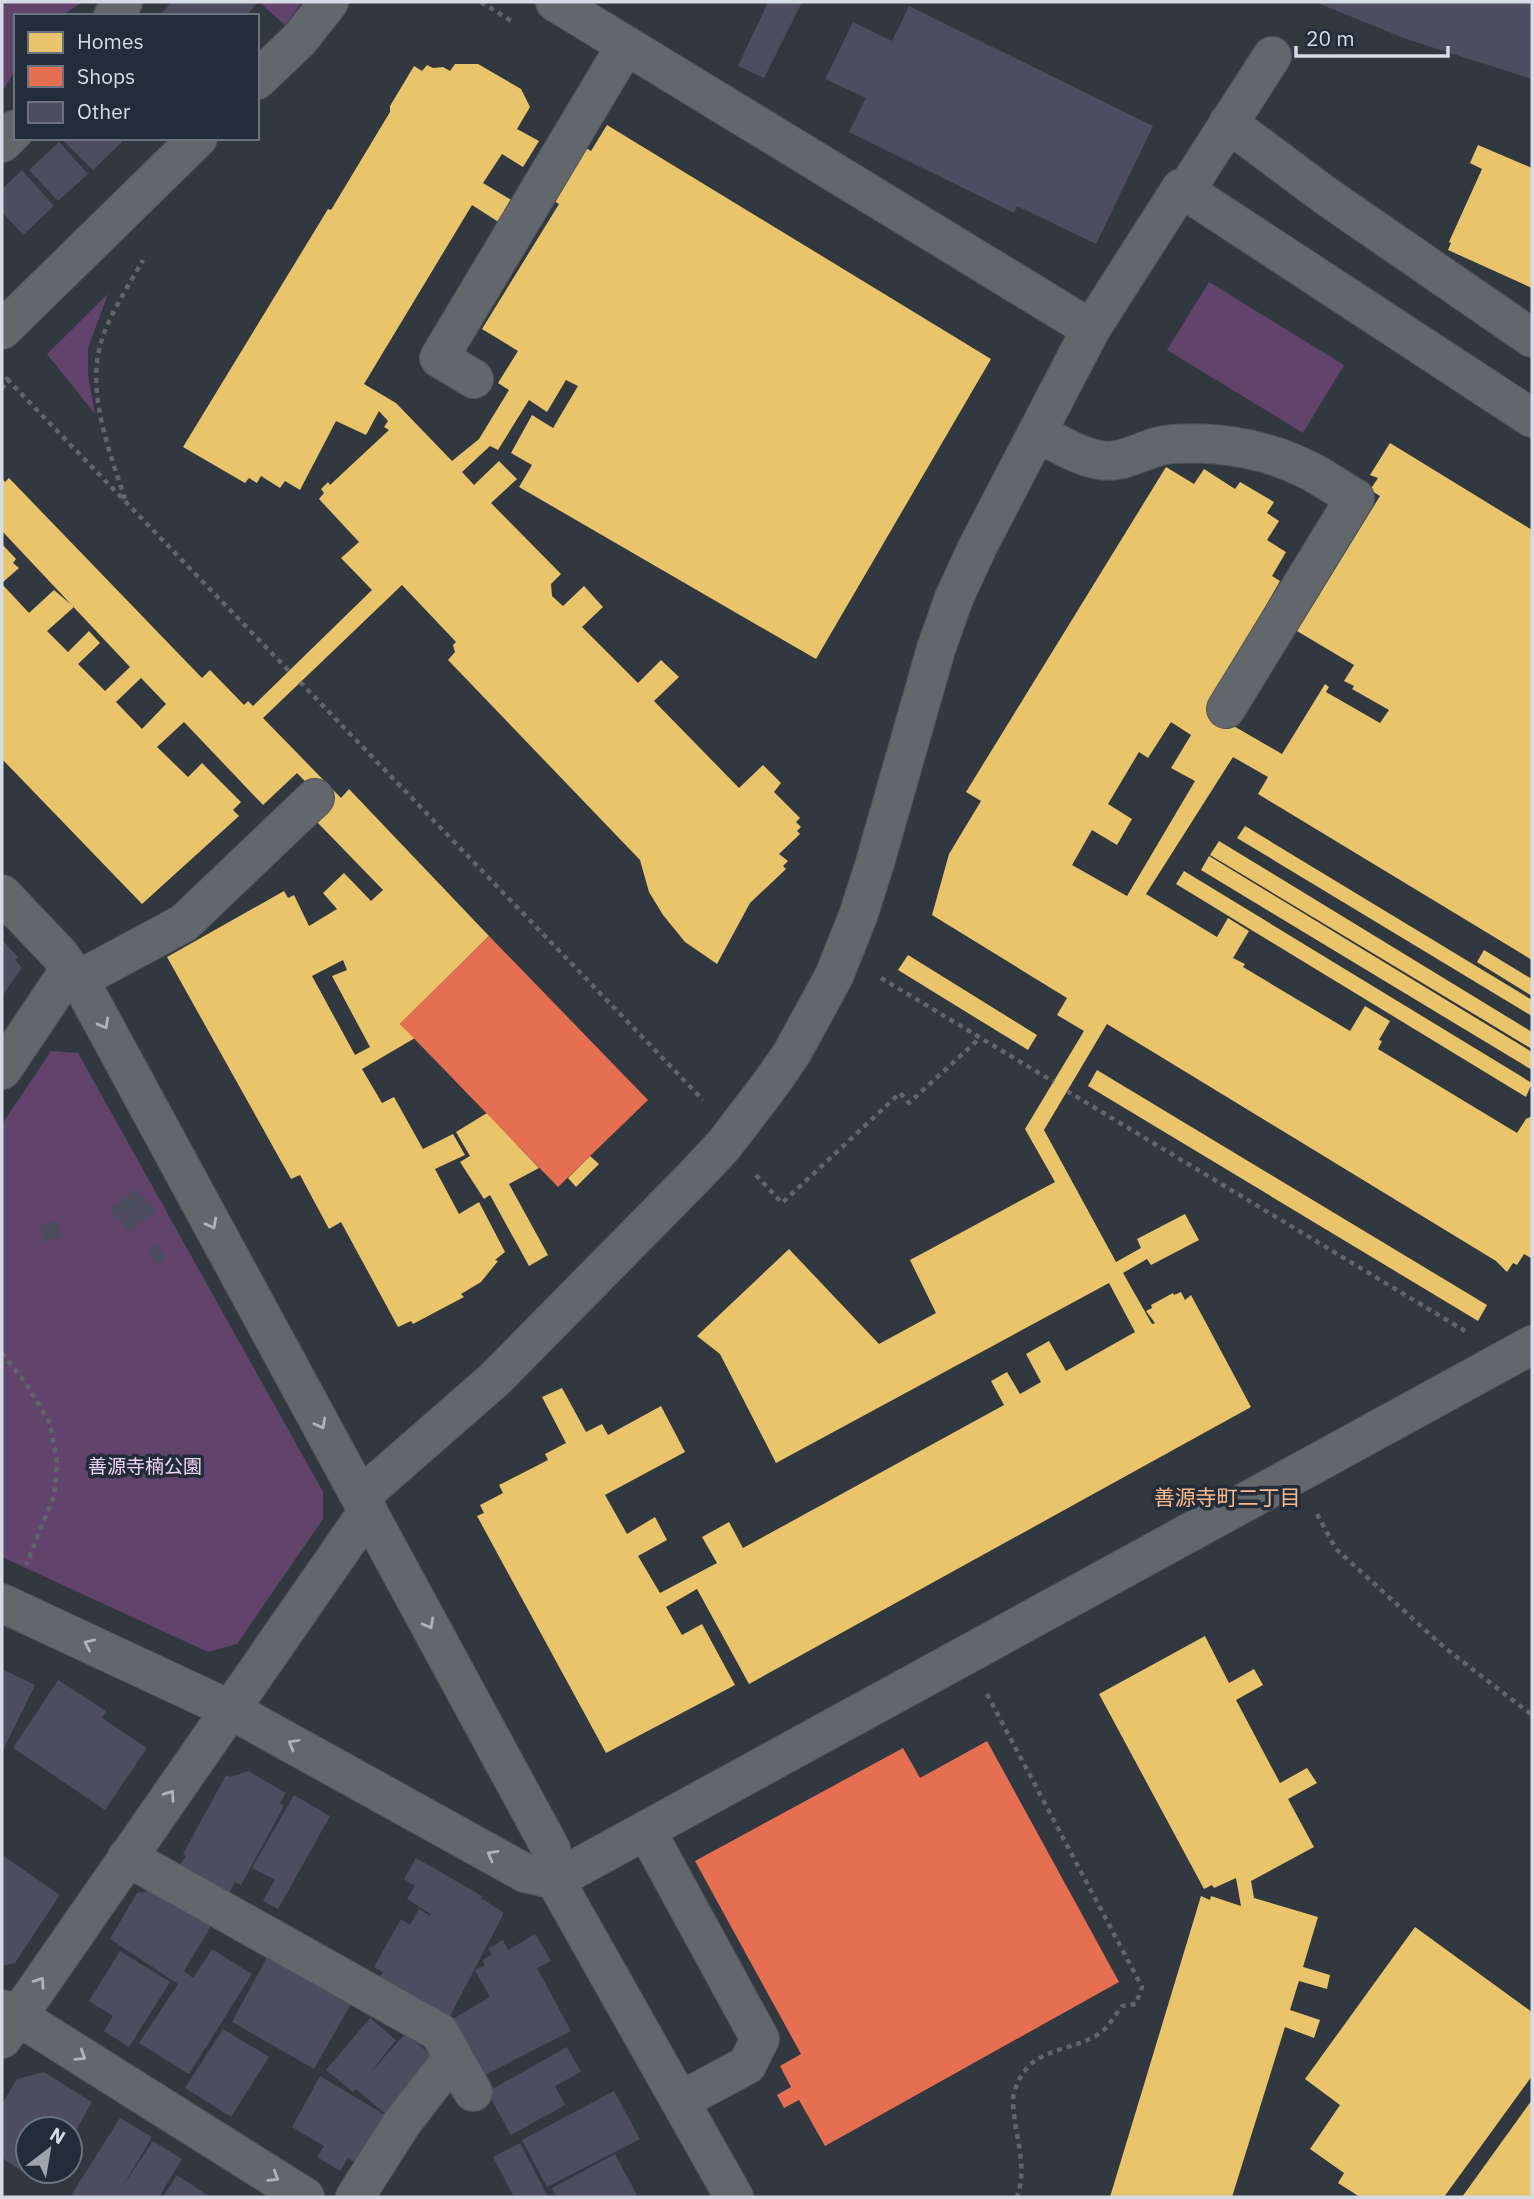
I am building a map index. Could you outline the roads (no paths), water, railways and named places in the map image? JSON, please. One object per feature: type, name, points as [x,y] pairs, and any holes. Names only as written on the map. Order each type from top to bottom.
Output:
[{"type":"street","points":[[259,78],[299,40],[329,2]]},
{"type":"street","points":[[555,2],[1091,330]]},
{"type":"street","points":[[474,379],[439,358],[625,45]]},
{"type":"street","points":[[1186,190],[1272,56]]},
{"type":"street","points":[[1228,123],[1326,196],[1532,338]]},
{"type":"street","points":[[2,330],[196,140]]},
{"type":"street","points":[[305,2197],[7,2021],[127,1857],[229,1709],[364,1504],[495,1379],[694,1177],[748,1116],[792,1053],[834,976],[858,916],[936,649],[954,598],[978,546],[1091,330],[1181,188],[1532,418]]},
{"type":"street","points":[[1037,433],[1097,460],[1116,461],[1150,447],[1172,444],[1235,446],[1278,456],[1309,470],[1354,498],[1226,709]]},
{"type":"street","points":[[2,1070],[74,974],[184,923],[315,798]]},
{"type":"street","points":[[2,894],[60,955],[101,1018],[551,1849],[555,1880],[734,2197]]},
{"type":"street","points":[[11,1590],[525,1873],[555,1880],[1532,1345]]},
{"type":"street","points":[[646,1830],[760,2039],[747,2065],[680,2101]]},
{"type":"street","points":[[127,1857],[439,2032],[473,2092]]},
{"type":"street","points":[[355,2197],[402,2123],[453,2057]]},
{"type":"district","name":"善源寺町二丁目","points":[[1227,1498]]},
{"type":"park label","name":"善源寺楠公園","points":[[145,1466]]}]
